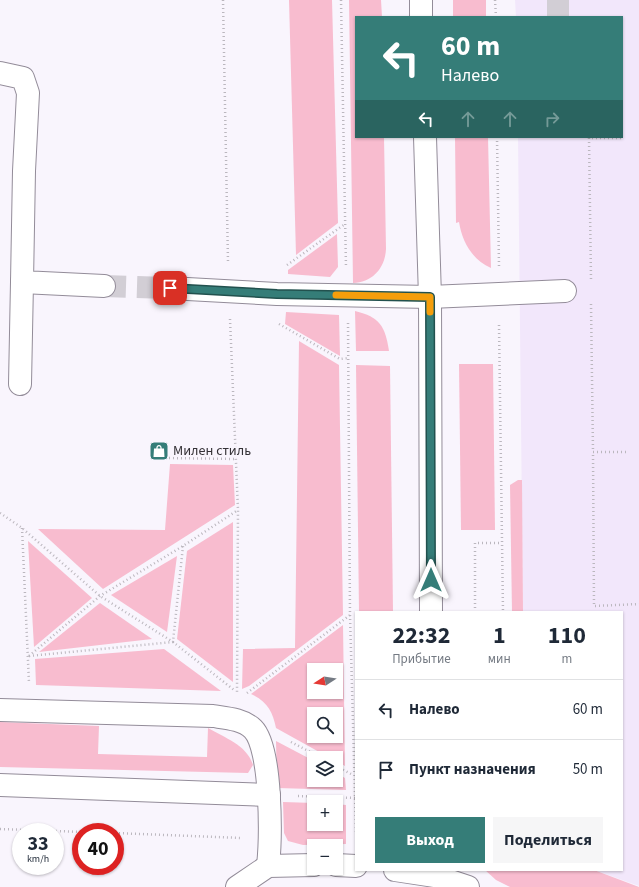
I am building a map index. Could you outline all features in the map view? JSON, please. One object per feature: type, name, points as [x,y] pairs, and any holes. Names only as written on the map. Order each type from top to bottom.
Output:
[{"type":"street","points":[[421,0],[421,16]]},
{"type":"street","points":[[0,73],[23,78],[28,93],[24,171],[20,384]]},
{"type":"street","points":[[425,138],[430,297],[432,611]]},
{"type":"street","points":[[22,282],[104,286]]},
{"type":"street","points":[[170,288],[277,294],[430,297],[565,291]]},
{"type":"street","points":[[0,710],[213,716],[240,721],[253,728],[261,740],[269,795],[270,840],[268,866]]},
{"type":"street","points":[[0,785],[269,795]]},
{"type":"street","points":[[343,865],[355,866]]},
{"type":"street","points":[[237,887],[268,866],[307,866]]},
{"type":"street","points":[[400,871],[435,878],[468,887]]},
{"type":"path","points":[[0,513],[22,528],[100,596],[173,642],[238,692],[237,459],[228,292],[223,0]]},
{"type":"path","points":[[341,0],[349,358],[350,615],[355,815]]},
{"type":"path","points":[[495,0],[496,16]]},
{"type":"path","points":[[497,138],[499,272]]},
{"type":"path","points":[[345,223],[278,272],[277,323],[340,359],[349,358]]},
{"type":"path","points":[[500,325],[503,611]]},
{"type":"path","points":[[626,452],[593,452],[594,606],[639,604]]},
{"type":"path","points":[[164,458],[237,459]]},
{"type":"path","points":[[29,656],[100,596],[183,546],[238,510]]},
{"type":"path","points":[[22,528],[29,656],[29,686]]},
{"type":"path","points":[[476,611],[475,543],[502,543]]},
{"type":"path","points":[[173,642],[183,546]]},
{"type":"path","points":[[247,693],[350,615]]},
{"type":"path","points":[[29,656],[173,642]]},
{"type":"path","points":[[343,770],[354,775]]},
{"type":"path","points":[[293,796],[354,798]]},
{"type":"path","points":[[0,829],[72,832]]},
{"type":"path","points":[[124,833],[270,840]]},
{"type":"shaded area","points":[[289,0],[332,0],[338,223],[296,255]]},
{"type":"shaded area","points":[[349,0],[381,0],[382,16],[355,16],[355,138],[384,138],[386,249],[383,262],[377,273],[366,280],[353,283]]},
{"type":"shaded area","points":[[453,0],[486,0],[486,16],[453,16]]},
{"type":"shaded area","points":[[515,0],[639,0],[639,886],[597,871],[623,871],[623,611],[523,611],[518,138],[623,138],[623,16],[516,16]]},
{"type":"shaded area","points":[[455,138],[488,138],[491,268],[484,265],[473,255],[465,243],[459,222],[456,223]]},
{"type":"shaded area","points":[[337,234],[338,267],[330,277],[288,274],[288,270]]},
{"type":"shaded area","points":[[355,311],[370,316],[380,324],[386,335],[389,351],[356,351]]},
{"type":"shaded area","points":[[286,312],[339,315],[340,356],[285,324]]},
{"type":"shaded area","points":[[299,341],[339,365],[343,615],[249,686],[242,689],[243,649],[295,648]]},
{"type":"shaded area","points":[[459,364],[493,364],[495,530],[461,530]]},
{"type":"shaded area","points":[[356,365],[390,366],[393,611],[359,611]]},
{"type":"shaded area","points":[[170,464],[233,465],[235,505],[103,589],[38,529],[165,530]]},
{"type":"shaded area","points":[[518,480],[522,480],[523,611],[512,611],[510,485]]},
{"type":"shaded area","points":[[233,522],[233,682],[177,639],[187,551]]},
{"type":"shaded area","points":[[28,541],[92,598],[34,647]]},
{"type":"shaded area","points":[[177,556],[167,632],[111,595]]},
{"type":"shaded area","points":[[100,603],[152,639],[39,652]]},
{"type":"shaded area","points":[[343,625],[345,766],[343,765],[343,751],[317,751],[276,728],[271,712],[257,697],[251,694]]},
{"type":"shaded area","points":[[164,649],[221,691],[36,685],[35,659]]},
{"type":"shaded area","points":[[0,722],[99,726],[98,754],[207,757],[208,728],[241,747],[250,758],[253,765],[248,773],[0,767]]},
{"type":"shaded area","points":[[276,741],[307,757],[307,787],[343,787],[343,777],[345,778],[346,790],[277,788]]},
{"type":"shaded area","points":[[283,802],[307,803],[307,831],[343,831],[343,805],[346,805],[346,844],[343,844],[343,839],[307,839],[307,845],[303,845],[288,841],[284,833]]},
{"type":"shaded area","points":[[486,871],[597,871],[639,887],[510,887],[496,880]]},
{"type":"tunnel","points":[[558,0],[558,16]]},
{"type":"tunnel","points":[[104,286],[169,288]]},
{"type":"slow traffic","points":[[336,295],[430,297],[430,312]]},
{"type":"place","name":"Милен стиль","points":[[159,451]]},
{"type":"route","points":[[170,288],[277,294],[430,297],[429,356],[431,580]]}]
